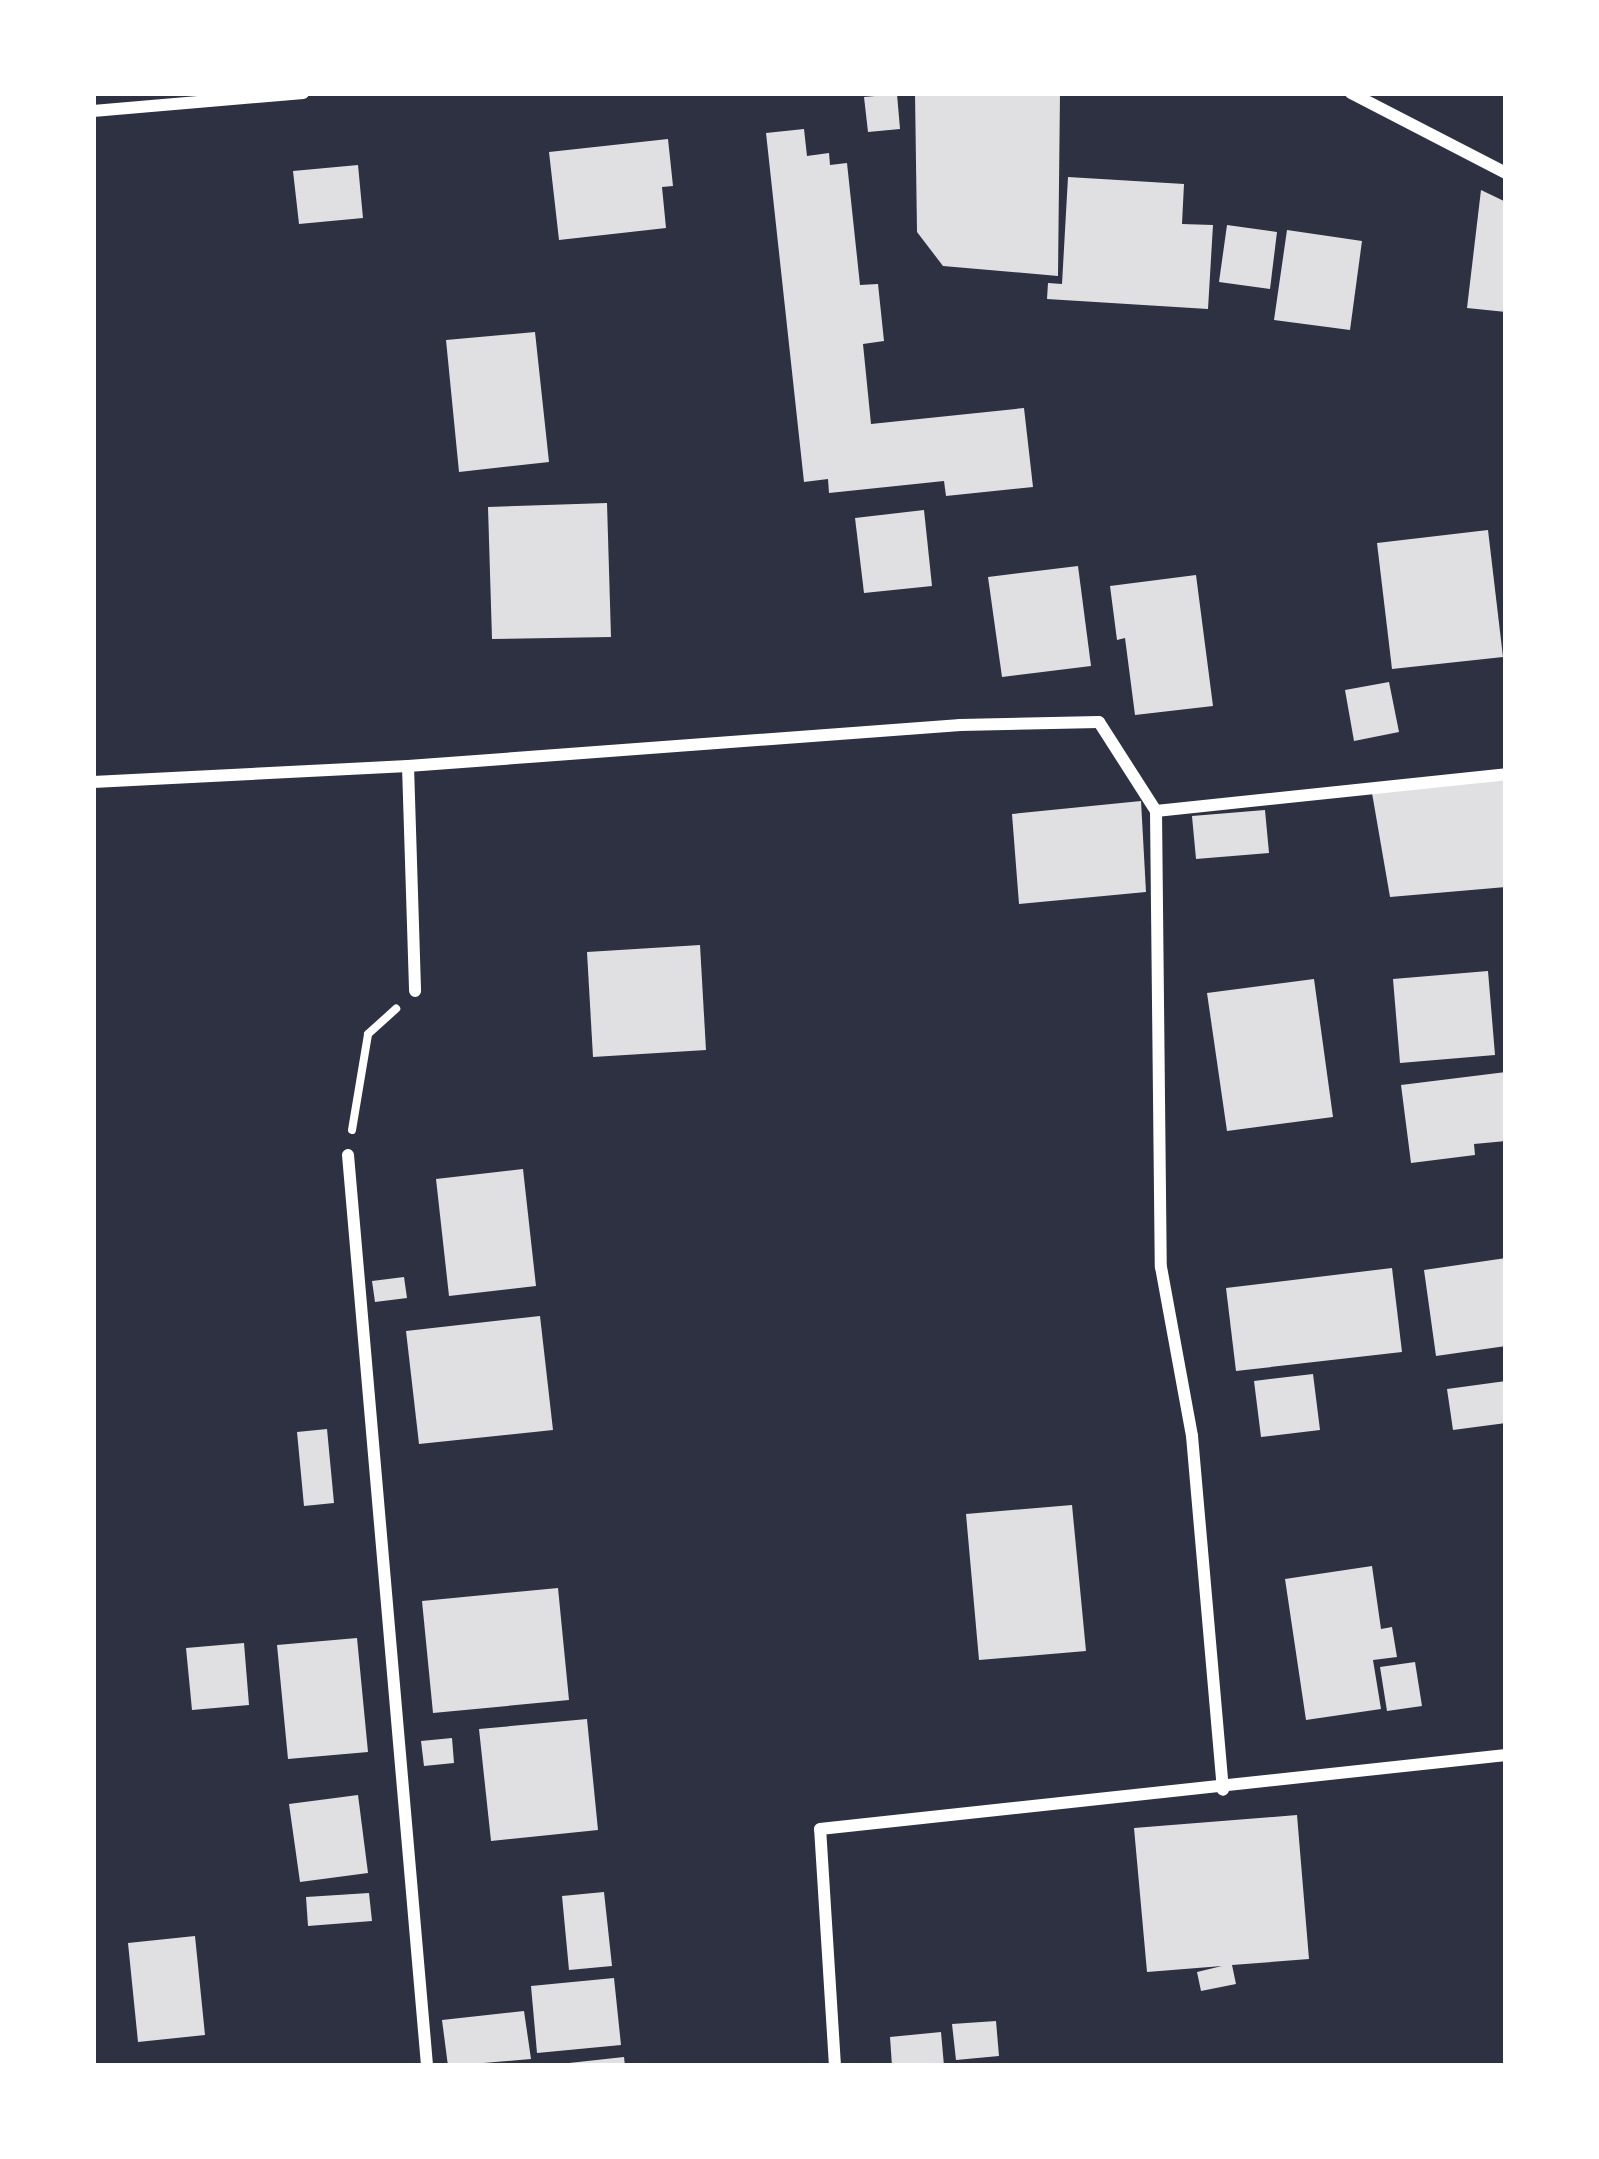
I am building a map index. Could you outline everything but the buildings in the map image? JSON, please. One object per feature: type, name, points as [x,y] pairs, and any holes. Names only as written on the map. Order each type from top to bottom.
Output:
[{"type":"street","points":[[93,111],[303,93]]},
{"type":"street","points":[[1351,93],[1506,173]]},
{"type":"street","points":[[93,782],[408,766],[960,725],[1099,722],[1156,812],[1161,1267],[1192,1436],[1223,1790]]},
{"type":"street","points":[[408,766],[415,991]]},
{"type":"street","points":[[1156,812],[1506,774]]},
{"type":"street","points":[[348,1155],[427,2066]]},
{"type":"street","points":[[835,2066],[820,1829],[1223,1790],[1506,1756]]},
{"type":"path","points":[[348,1155],[368,1034],[415,991]]}]
